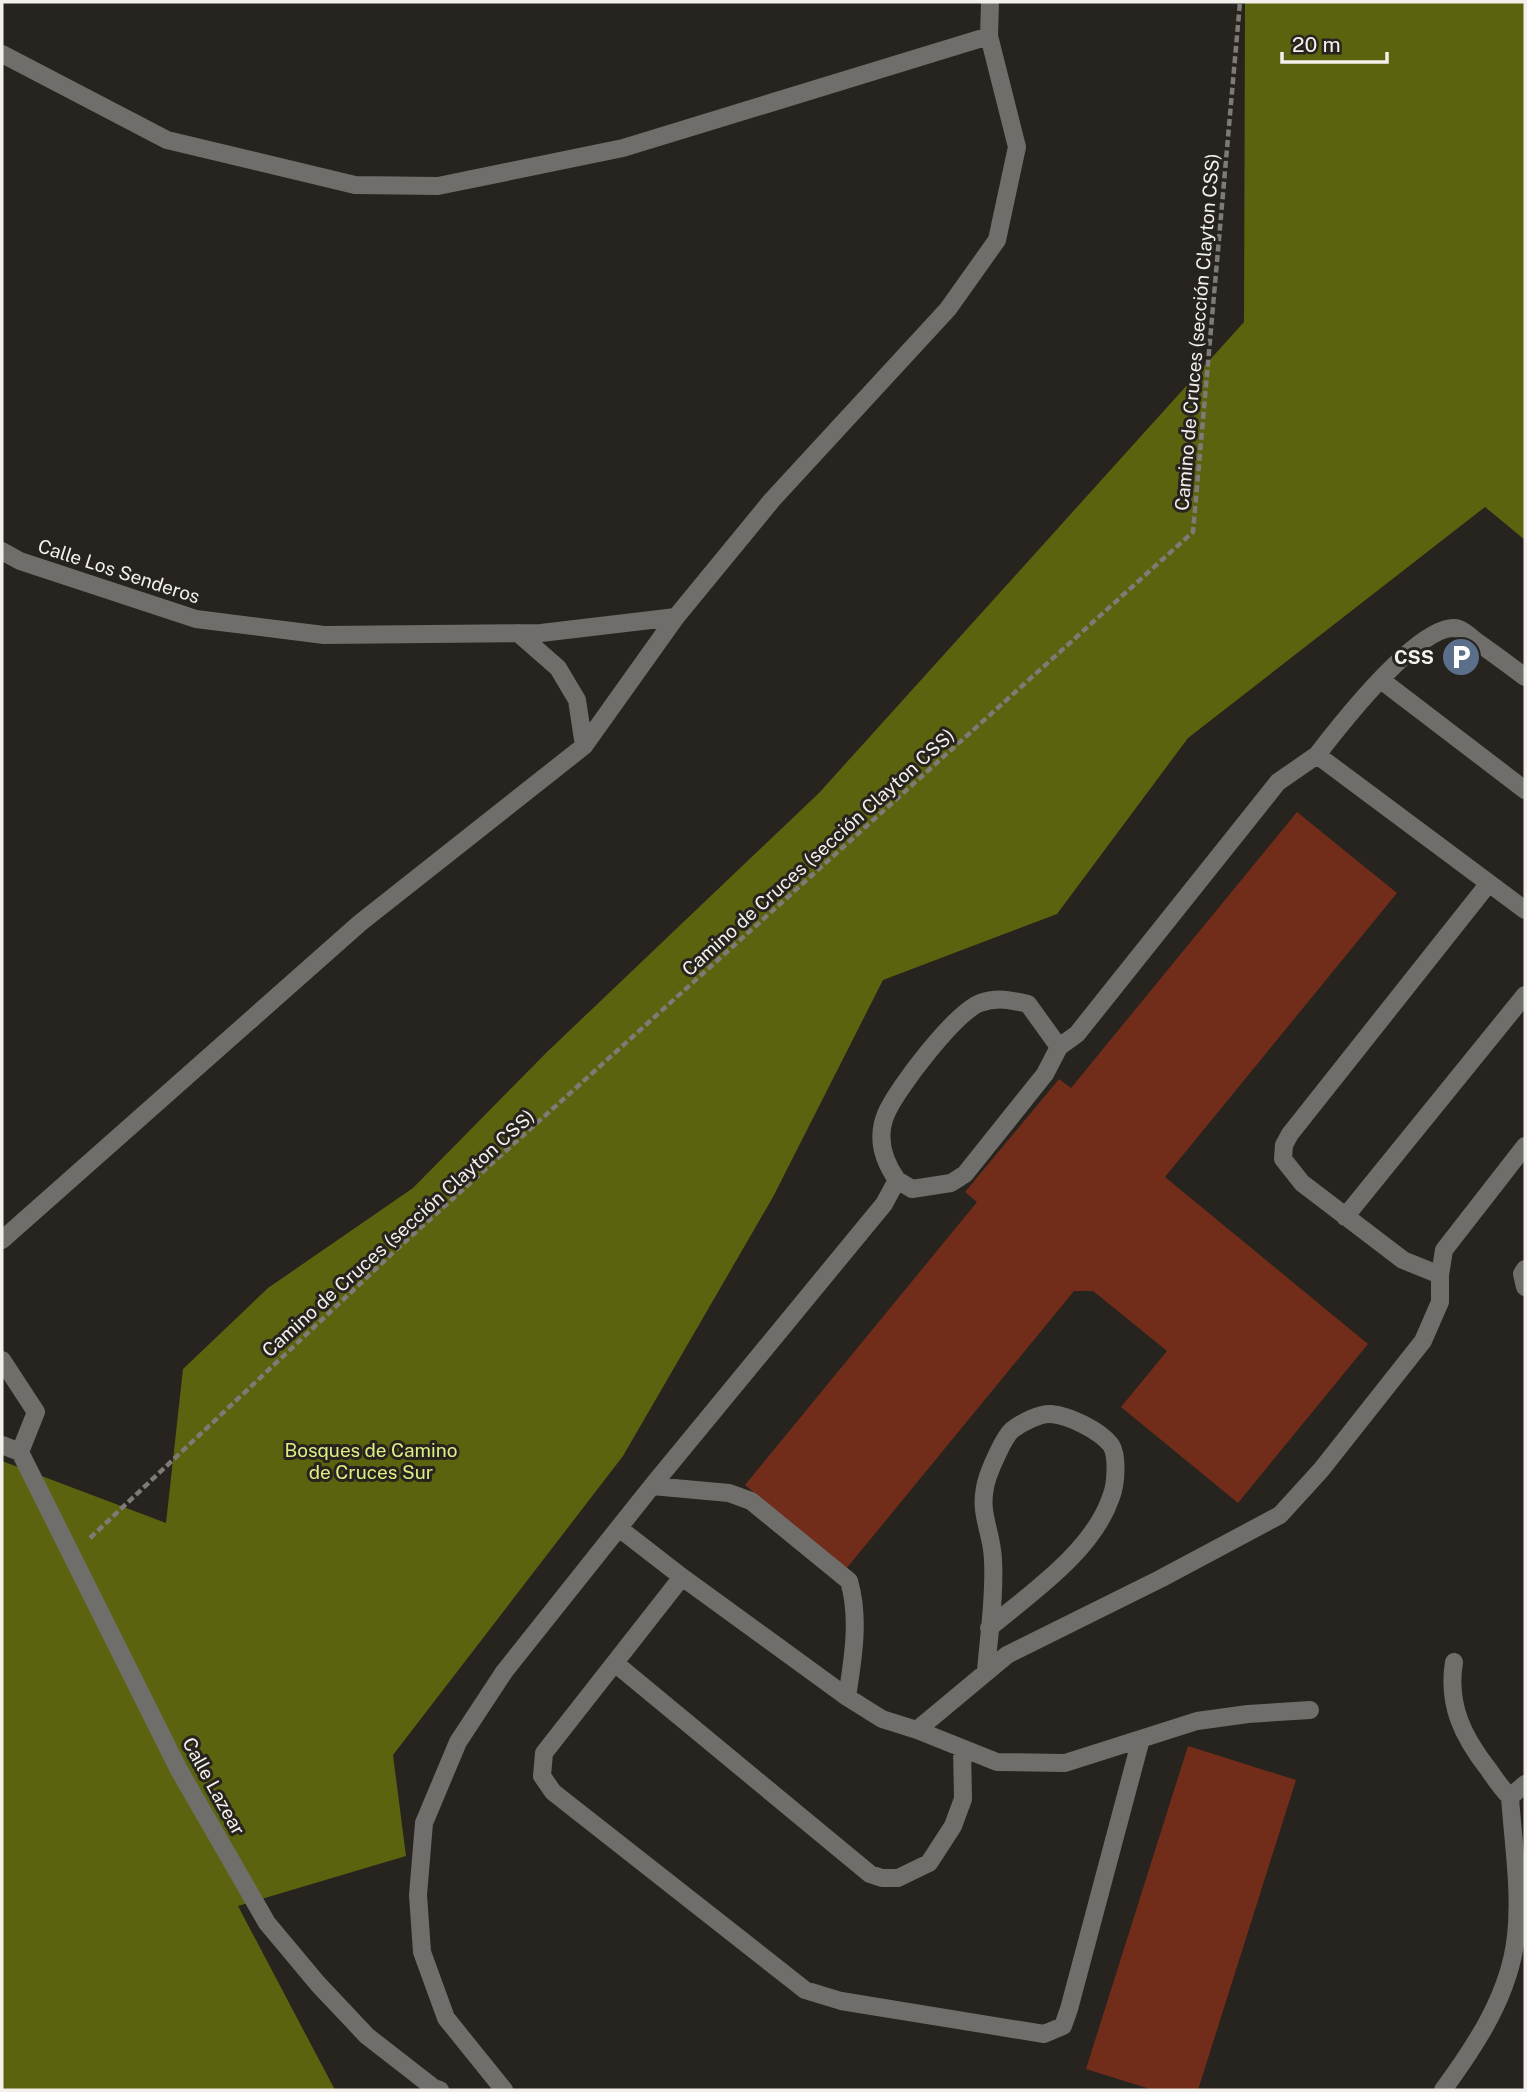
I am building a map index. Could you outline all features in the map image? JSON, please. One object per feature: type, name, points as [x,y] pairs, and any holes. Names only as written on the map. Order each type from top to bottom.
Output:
[{"type":"street","points":[[2,1240],[360,923],[584,746],[676,617],[772,500],[948,309],[997,240],[1017,147],[989,37],[990,2]]},
{"type":"street","points":[[2,54],[167,139],[355,185],[438,186],[622,148],[989,37]]},
{"type":"street","name":"Calle Los Senderos","points":[[2,551],[20,561],[196,619],[324,635],[541,633],[676,617]]},
{"type":"street","points":[[1059,1048],[1028,1004],[1006,998],[980,1003],[962,1014],[925,1058],[886,1115],[881,1145],[885,1164],[897,1180],[912,1189],[951,1183],[965,1174],[1045,1074],[1059,1048],[1077,1034],[1278,782],[1317,755],[1356,706],[1426,638],[1445,628],[1459,629],[1525,677]]},
{"type":"street","points":[[518,633],[558,668],[577,700],[584,746]]},
{"type":"street","points":[[1381,680],[1525,790]]},
{"type":"street","points":[[1317,755],[1525,910]]},
{"type":"street","points":[[1440,1275],[1403,1260],[1302,1183],[1283,1159],[1284,1145],[1327,1086],[1489,883]]},
{"type":"street","points":[[1345,1217],[1525,995]]},
{"type":"street","points":[[917,1730],[1007,1656],[1280,1515],[1321,1470],[1423,1341],[1440,1302],[1444,1250],[1525,1146]]},
{"type":"street","points":[[503,2090],[446,2018],[422,1952],[418,1895],[424,1823],[458,1742],[503,1672],[884,1204],[897,1180]]},
{"type":"street","points":[[1525,1269],[1522,1274],[1525,1287]]},
{"type":"street","points":[[2,1360],[36,1412],[20,1452],[2,1444]]},
{"type":"street","points":[[986,1671],[993,1558],[983,1505],[987,1478],[1010,1431],[1026,1421],[1049,1413],[1091,1427],[1112,1447],[1115,1467],[1112,1497],[1093,1531],[1058,1572],[989,1628]]},
{"type":"street","name":"Calle Lazear","points":[[20,1452],[179,1770],[267,1923],[318,1984],[367,2036],[433,2088],[440,2090]]},
{"type":"street","points":[[652,1486],[729,1493],[751,1501],[849,1581],[853,1595],[855,1646],[847,1697]]},
{"type":"street","points":[[620,1529],[847,1697],[882,1719],[998,1762],[1065,1763],[1197,1721],[1310,1710]]},
{"type":"street","points":[[682,1577],[544,1753],[542,1776],[553,1792],[805,1990],[841,2001],[1044,2034],[1062,2026],[1069,2009],[1140,1739]]},
{"type":"street","points":[[1443,2090],[1477,2043],[1506,1981],[1516,1938],[1517,1903],[1510,1797],[1471,1747],[1459,1722],[1450,1683],[1454,1662]]},
{"type":"street","points":[[616,1664],[870,1874],[882,1878],[898,1878],[929,1863],[953,1826],[963,1799],[962,1748]]},
{"type":"street","points":[[1510,1797],[1525,1784]]},
{"type":"path","name":"Camino de Cruces (sección Clayton CSS)","points":[[71,1555],[397,1249],[1193,532],[1240,2]]},
{"type":"green space","name":"Bosques de Camino de Cruces Sur","points":[[1245,2],[1525,2],[1525,540],[1485,507],[1188,738],[1057,914],[883,980],[773,1197],[623,1456],[393,1755],[406,1856],[238,1906],[335,2090],[2,2090],[2,1461],[166,1523],[183,1369],[268,1288],[413,1188],[547,1052],[819,793],[1244,322]]},
{"type":"building","points":[[1297,812],[1397,893],[1165,1177],[1368,1344],[1238,1503],[1121,1407],[1167,1351],[1093,1291],[1074,1291],[846,1569],[745,1485],[977,1202],[965,1192],[1059,1079],[1071,1088]]},
{"type":"building","points":[[1188,1746],[1296,1780],[1198,2090],[1153,2090],[1086,2069]]},
{"type":"place","name":"CSS","points":[[1461,657]]}]
